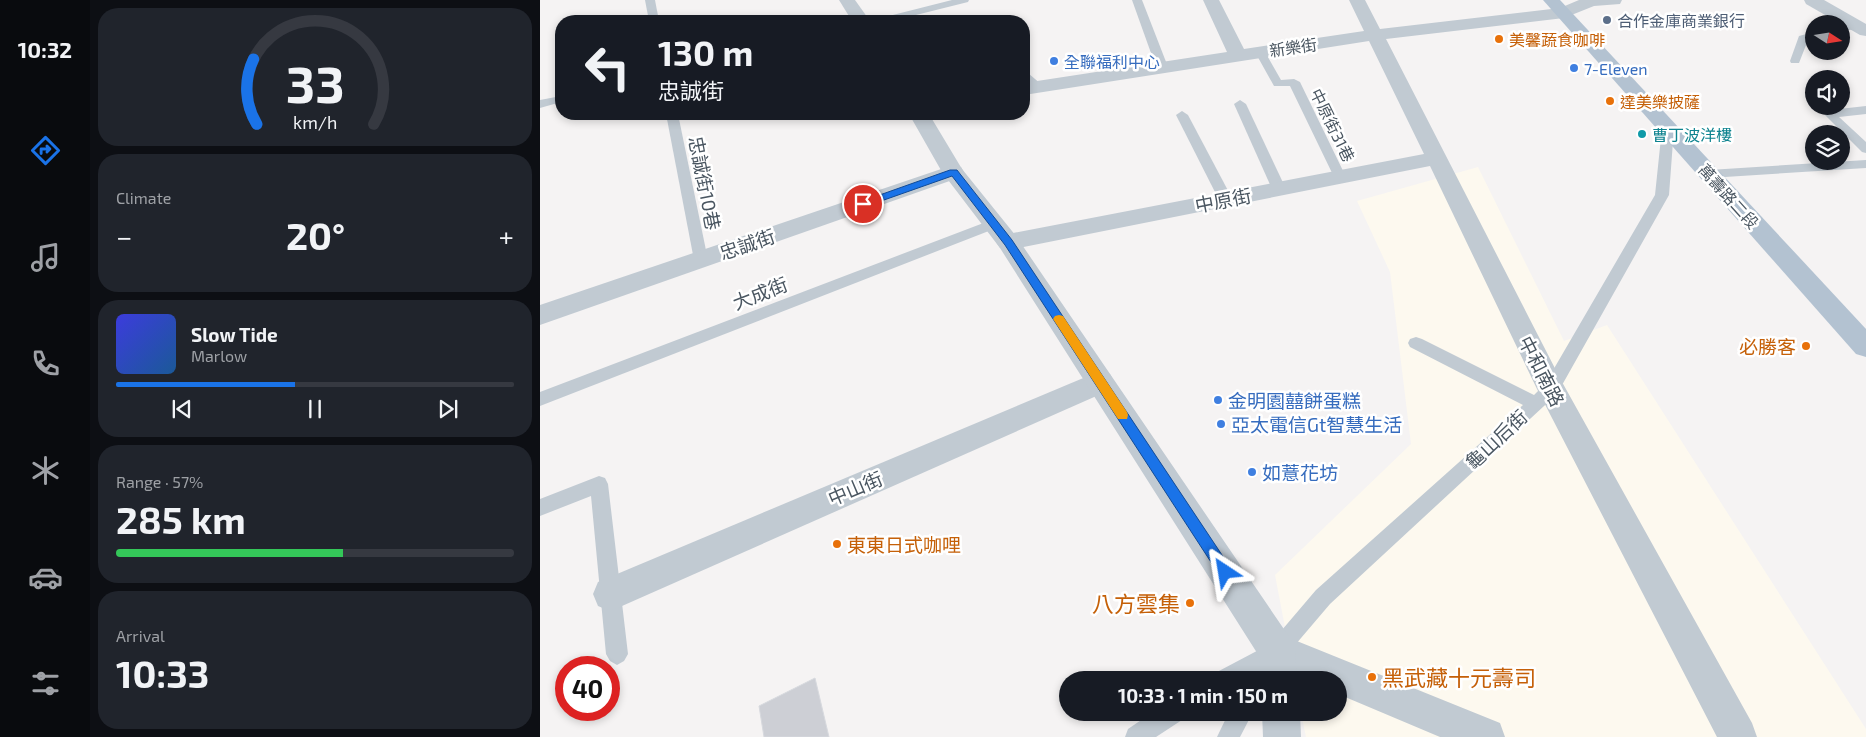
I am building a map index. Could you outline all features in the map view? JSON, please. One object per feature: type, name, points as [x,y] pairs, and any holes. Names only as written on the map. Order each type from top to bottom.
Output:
[{"type":"main road","name":"萬壽路二段","points":[[1557,6],[1866,348]]},
{"type":"street","points":[[847,0],[857,15]]},
{"type":"street","points":[[1211,0],[1238,55]]},
{"type":"street","name":"中和南路","points":[[1357,0],[1437,158],[1543,396],[1738,737]]},
{"type":"street","name":"新樂街","points":[[1031,88],[1557,6],[1614,0]]},
{"type":"street","points":[[1812,0],[1855,28]]},
{"type":"street","points":[[923,120],[953,172],[1002,233],[1100,382],[1272,670],[1486,737]]},
{"type":"street","name":"中原街","points":[[1002,233],[1226,200],[1437,158]]},
{"type":"street","name":"忠誠街","points":[[540,315],[953,172]]},
{"type":"street","name":"中山街","points":[[610,594],[1100,382]]},
{"type":"street","points":[[1281,721],[1282,737]]},
{"type":"lane","points":[[650,0],[653,15]]},
{"type":"lane","points":[[905,15],[964,0]]},
{"type":"lane","points":[[1137,0],[1162,67]]},
{"type":"lane","points":[[1795,62],[1803,38],[1805,37]]},
{"type":"lane","name":"中原街31巷","points":[[1260,52],[1278,84],[1294,82],[1340,177]]},
{"type":"lane","points":[[540,104],[555,100]]},
{"type":"lane","points":[[1240,104],[1279,189]]},
{"type":"lane","points":[[1866,110],[1830,114],[1866,148]]},
{"type":"lane","points":[[1182,115],[1226,200]]},
{"type":"lane","name":"忠誠街10巷","points":[[673,120],[701,260]]},
{"type":"lane","name":"龜山后街","points":[[1272,670],[1323,597],[1543,396],[1662,195],[1668,128]]},
{"type":"lane","points":[[1709,174],[1866,164]]},
{"type":"lane","name":"大成街","points":[[540,398],[1002,233]]},
{"type":"lane","points":[[1416,343],[1543,396]]},
{"type":"lane","points":[[540,508],[599,484],[617,654]]},
{"type":"lane","points":[[1136,737],[1160,721]]},
{"type":"lane","points":[[1228,737],[1237,721]]},
{"type":"shaded area","points":[[1478,167],[1564,341],[1607,325],[1866,729],[1866,737],[1306,737],[1303,721],[1347,721],[1347,671],[1293,671],[1275,575],[1411,444],[1390,272],[1357,201]]},
{"type":"building","points":[[815,678],[829,737],[764,737],[759,706]]},
{"type":"slow traffic","points":[[1059,319],[1122,415]]},
{"type":"place","name":"合作金庫商業銀行","points":[[1607,20]]},
{"type":"place","name":"美馨蔬食咖啡","points":[[1499,39]]},
{"type":"place","name":"全聯福利中心","points":[[1054,61]]},
{"type":"place","name":"7-Eleven","points":[[1574,68]]},
{"type":"place","name":"達美樂披薩","points":[[1610,101]]},
{"type":"place","name":"曹丁波洋樓","points":[[1642,134]]},
{"type":"place","name":"必勝客","points":[[1806,346]]},
{"type":"place","name":"金明園囍餅蛋糕","points":[[1218,400]]},
{"type":"place","name":"亞太電信Gt智慧生活","points":[[1221,424]]},
{"type":"place","name":"如薏花坊","points":[[1252,472]]},
{"type":"place","name":"東東日式咖哩","points":[[837,544]]},
{"type":"place","name":"八方雲集","points":[[1190,603]]},
{"type":"place","name":"黑武藏十元壽司","points":[[1372,677]]},
{"type":"route","points":[[863,204],[953,172],[1008,242],[1225,572]]}]
